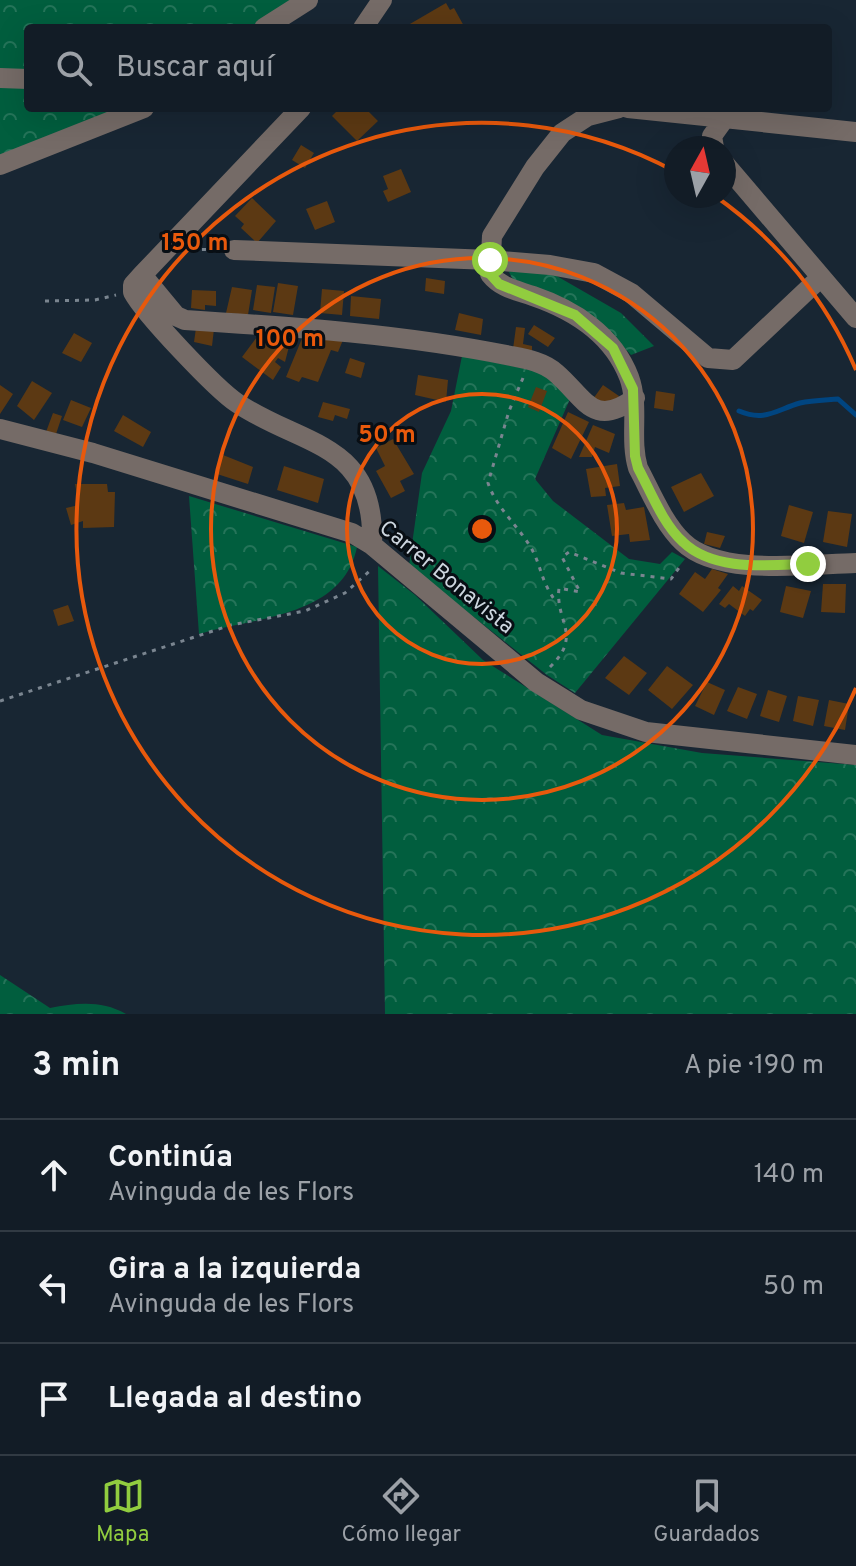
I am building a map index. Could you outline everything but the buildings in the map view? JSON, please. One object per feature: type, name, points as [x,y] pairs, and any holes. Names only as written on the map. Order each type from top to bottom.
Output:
[{"type":"street","points":[[270,24],[308,0]]},
{"type":"street","points":[[366,24],[382,0]]},
{"type":"street","points":[[0,78],[24,79]]},
{"type":"street","points":[[0,165],[134,112]]},
{"type":"street","points":[[297,112],[137,280],[135,297],[226,395],[333,451],[346,462],[363,492],[379,551]]},
{"type":"street","points":[[604,112],[588,116],[562,133],[535,167],[489,242],[490,274],[499,284],[566,311],[606,340],[621,361],[635,398],[635,456],[638,468],[676,534],[693,550],[744,565],[856,563]]},
{"type":"street","points":[[667,112],[856,132]]},
{"type":"street","points":[[712,136],[725,118]]},
{"type":"street","points":[[736,177],[856,318]]},
{"type":"street","points":[[234,250],[490,260],[550,265],[594,273],[631,293],[708,358],[733,360],[820,278]]},
{"type":"street","points":[[137,280],[176,316],[185,320],[369,333],[478,350],[544,365],[592,409],[611,411],[635,398]]},
{"type":"street","name":"Carrer Bonavista","points":[[0,429],[93,453],[352,533],[379,551],[536,682],[581,710],[646,732],[856,755]]},
{"type":"path","points":[[168,249],[234,250]]},
{"type":"path","points":[[45,301],[95,300],[137,280]]},
{"type":"path","points":[[526,374],[509,411],[488,483],[503,510],[531,547],[541,581],[566,621],[568,640],[560,657],[547,670]]},
{"type":"path","points":[[557,603],[559,588],[580,592],[578,582],[562,557],[569,552],[621,573],[671,579],[693,550]]},
{"type":"path","points":[[0,692],[1,700],[231,625],[283,616],[325,604],[356,586],[379,551]]},
{"type":"green space","points":[[0,0],[298,0],[262,24],[24,24],[24,112],[119,112],[0,159]]},
{"type":"green space","points":[[508,270],[548,271],[621,313],[654,346],[631,355],[611,333],[513,280]]},
{"type":"green space","points":[[462,356],[542,372],[570,399],[535,479],[553,501],[629,559],[660,564],[672,552],[685,559],[575,693],[547,675],[409,566],[422,473],[451,411]]},
{"type":"green space","points":[[189,496],[357,547],[348,570],[334,588],[316,601],[270,617],[199,634]]},
{"type":"green space","points":[[378,566],[415,595],[483,660],[602,735],[702,753],[856,765],[856,1014],[385,1014]]},
{"type":"green space","points":[[0,975],[50,1008],[89,1004],[107,1006],[126,1014],[0,1014]]},
{"type":"waterway","points":[[739,411],[763,415],[800,403],[838,399],[856,415]]},
{"type":"route","points":[[490,260],[490,274],[499,284],[575,315],[613,348],[628,373],[633,389],[638,468],[684,543],[710,557],[744,565],[808,564]]}]
